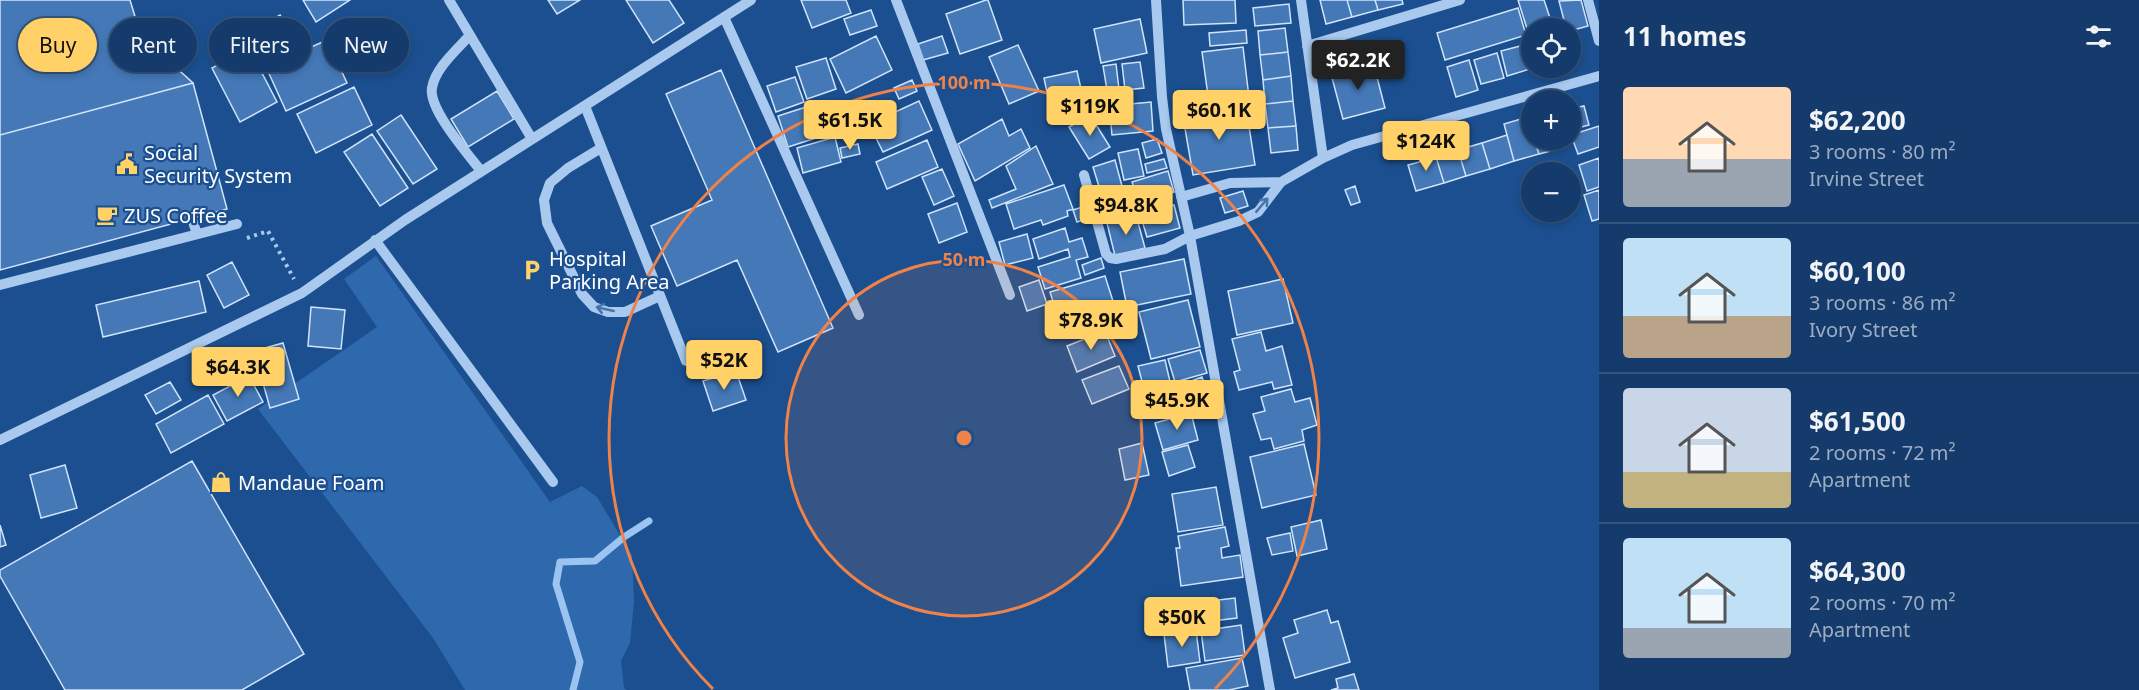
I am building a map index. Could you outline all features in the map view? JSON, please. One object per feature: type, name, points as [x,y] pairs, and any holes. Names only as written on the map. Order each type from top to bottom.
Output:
[{"type":"street","points":[[449,0],[532,140]]},
{"type":"street","points":[[0,440],[302,293],[375,240],[752,0]]},
{"type":"street","points":[[896,0],[1010,295]]},
{"type":"street","points":[[1156,0],[1166,129],[1190,236],[1270,690]]},
{"type":"street","points":[[1301,0],[1323,158]]},
{"type":"street","points":[[1307,46],[1460,0]]},
{"type":"street","points":[[1588,0],[1599,41]]},
{"type":"street","points":[[724,17],[859,315]]},
{"type":"street","points":[[470,35],[439,72],[431,90],[437,110],[443,120],[482,171]]},
{"type":"street","points":[[1084,175],[1106,254],[1116,259],[1165,249],[1190,236],[1239,221],[1258,212],[1281,182],[1323,158],[1352,145],[1599,76]]},
{"type":"street","points":[[585,106],[686,362]]},
{"type":"street","points":[[601,148],[568,168],[550,183],[544,200],[547,223],[582,294],[594,307],[608,312],[625,312],[660,296]]},
{"type":"street","points":[[1181,197],[1230,183],[1281,182]]},
{"type":"street","points":[[192,219],[197,234]]},
{"type":"street","points":[[0,285],[237,224]]},
{"type":"street","points":[[375,240],[553,482]]},
{"type":"path","points":[[260,234],[268,231],[302,293]]},
{"type":"shaded area","points":[[376,256],[550,502],[582,486],[597,497],[632,555],[634,601],[630,643],[621,661],[624,688],[627,690],[465,690],[433,638],[258,409],[377,327],[344,279]]},
{"type":"building","points":[[0,0],[130,0],[136,18],[109,18],[109,72],[181,72],[193,83],[0,135]]},
{"type":"building","points":[[303,0],[350,0],[316,22]]},
{"type":"building","points":[[548,0],[580,0],[557,14]]},
{"type":"building","points":[[626,0],[669,0],[684,23],[653,43]]},
{"type":"building","points":[[801,0],[846,0],[851,13],[812,28]]},
{"type":"building","points":[[988,0],[1002,40],[960,54],[946,14]]},
{"type":"building","points":[[1183,0],[1235,0],[1236,23],[1184,25]]},
{"type":"building","points":[[1320,0],[1347,0],[1352,17],[1326,24]]},
{"type":"building","points":[[1347,0],[1375,0],[1378,10],[1352,17]]},
{"type":"building","points":[[1375,0],[1402,0],[1403,4],[1378,10]]},
{"type":"building","points":[[1518,0],[1544,0],[1550,18],[1524,18]]},
{"type":"building","points":[[1581,0],[1588,26],[1581,28],[1581,18],[1563,18],[1559,1]]},
{"type":"building","points":[[1289,4],[1291,23],[1255,26],[1253,8]]},
{"type":"building","points":[[1518,8],[1521,18],[1521,37],[1445,60],[1437,33]]},
{"type":"building","points":[[871,10],[877,26],[850,35],[844,19]]},
{"type":"building","points":[[1140,19],[1147,53],[1101,63],[1094,29]]},
{"type":"building","points":[[1285,28],[1288,52],[1260,55],[1258,31]]},
{"type":"building","points":[[1246,30],[1247,43],[1210,46],[1209,33]]},
{"type":"building","points":[[876,36],[892,70],[846,93],[830,59]]},
{"type":"building","points":[[942,36],[948,53],[923,60],[918,44]]},
{"type":"building","points":[[323,42],[323,72],[342,72],[347,83],[286,111],[268,72],[311,72],[311,47]]},
{"type":"building","points":[[1018,45],[1039,91],[1009,104],[989,57]]},
{"type":"building","points":[[1521,46],[1521,72],[1507,76],[1501,51]]},
{"type":"building","points":[[1243,47],[1250,106],[1187,116],[1183,101],[1208,96],[1202,52]]},
{"type":"building","points":[[1288,52],[1291,76],[1263,80],[1260,55]]},
{"type":"building","points":[[1497,53],[1504,78],[1481,84],[1474,60]]},
{"type":"building","points":[[826,58],[836,89],[807,99],[796,67]]},
{"type":"building","points":[[1469,60],[1478,90],[1456,97],[1447,67]]},
{"type":"building","points":[[1140,62],[1144,88],[1125,90],[1122,64]]},
{"type":"building","points":[[1373,62],[1385,108],[1343,119],[1331,74]]},
{"type":"building","points":[[1116,64],[1119,89],[1107,90],[1103,66]]},
{"type":"building","points":[[721,70],[833,328],[778,352],[737,260],[677,286],[651,226],[712,200],[666,94]]},
{"type":"building","points":[[1077,71],[1081,89],[1048,97],[1044,78]]},
{"type":"building","points":[[214,72],[261,72],[277,102],[240,122]]},
{"type":"building","points":[[1291,76],[1293,101],[1265,104],[1263,80]]},
{"type":"building","points":[[795,77],[804,102],[776,112],[767,86]]},
{"type":"building","points":[[912,80],[917,91],[899,99],[894,88]]},
{"type":"building","points":[[193,83],[227,209],[0,270],[0,135]]},
{"type":"building","points":[[354,87],[372,125],[316,153],[297,114]]},
{"type":"building","points":[[497,91],[514,119],[468,147],[451,119]]},
{"type":"building","points":[[1061,98],[1095,98],[1095,112],[1061,111]]},
{"type":"building","points":[[841,101],[847,117],[827,124],[821,109]]},
{"type":"building","points":[[919,101],[932,130],[883,152],[869,124]]},
{"type":"building","points":[[1293,101],[1296,126],[1268,128],[1265,104]]},
{"type":"building","points":[[1151,102],[1153,131],[1112,135],[1109,106]]},
{"type":"building","points":[[1584,106],[1589,125],[1581,127],[1581,107]]},
{"type":"building","points":[[806,107],[816,138],[788,147],[778,116]]},
{"type":"building","points":[[1246,107],[1255,165],[1193,175],[1183,117]]},
{"type":"building","points":[[401,115],[437,169],[413,184],[377,131]]},
{"type":"building","points":[[1090,115],[1110,147],[1089,159],[1069,127]]},
{"type":"building","points":[[1002,119],[1009,136],[1021,129],[1030,148],[975,181],[958,144]]},
{"type":"building","points":[[1521,119],[1521,150],[1538,150],[1539,154],[1514,161],[1504,124]]},
{"type":"building","points":[[1296,126],[1298,150],[1271,153],[1268,128]]},
{"type":"building","points":[[1599,126],[1599,147],[1578,154],[1577,150],[1581,150],[1581,132]]},
{"type":"building","points":[[372,134],[408,188],[380,206],[344,152]]},
{"type":"building","points":[[1507,135],[1514,161],[1490,169],[1482,143]]},
{"type":"building","points":[[835,137],[841,162],[803,173],[797,148]]},
{"type":"building","points":[[1157,139],[1162,153],[1146,158],[1142,143]]},
{"type":"building","points":[[927,140],[938,167],[887,189],[876,162]]},
{"type":"building","points":[[1482,143],[1490,169],[1466,176],[1458,150]]},
{"type":"building","points":[[858,144],[860,154],[842,158],[840,148]]},
{"type":"building","points":[[1036,146],[1053,184],[992,208],[989,200],[1016,189],[1006,166]]},
{"type":"building","points":[[1138,149],[1144,176],[1124,180],[1118,153]]},
{"type":"building","points":[[1431,149],[1436,157],[1444,183],[1416,191],[1408,165],[1423,161],[1420,152]]},
{"type":"building","points":[[1458,150],[1466,176],[1444,183],[1436,157]]},
{"type":"building","points":[[1538,150],[1554,150],[1539,154]]},
{"type":"building","points":[[1599,158],[1599,187],[1587,191],[1581,164]]},
{"type":"building","points":[[1164,159],[1167,168],[1147,173],[1145,164]]},
{"type":"building","points":[[1115,160],[1122,186],[1101,193],[1093,167]]},
{"type":"building","points":[[942,169],[954,196],[934,205],[922,177]]},
{"type":"building","points":[[1168,171],[1174,192],[1139,203],[1132,182]]},
{"type":"building","points":[[1064,185],[1073,209],[1067,211],[1068,216],[1043,225],[1041,220],[1014,229],[1006,204]]},
{"type":"building","points":[[1355,186],[1360,202],[1351,205],[1345,190]]},
{"type":"building","points":[[1125,190],[1131,209],[1107,217],[1101,197]]},
{"type":"building","points":[[1599,190],[1599,219],[1592,221],[1584,195]]},
{"type":"building","points":[[1243,191],[1248,206],[1225,213],[1220,198]]},
{"type":"building","points":[[957,203],[967,232],[939,243],[928,214]]},
{"type":"building","points":[[1089,205],[1093,217],[1077,222],[1073,210]]},
{"type":"building","points":[[1174,205],[1180,228],[1147,237],[1140,214]]},
{"type":"building","points":[[1136,215],[1145,248],[1115,256],[1107,223]]},
{"type":"building","points":[[1065,228],[1069,242],[1082,238],[1088,257],[1076,260],[1081,278],[1045,289],[1038,267],[1070,257],[1068,249],[1039,259],[1033,239]]},
{"type":"building","points":[[1027,234],[1033,258],[1005,265],[999,242]]},
{"type":"building","points":[[1101,258],[1104,268],[1085,275],[1082,265]]},
{"type":"building","points":[[1184,259],[1191,294],[1127,307],[1120,272]]},
{"type":"building","points":[[232,262],[249,295],[224,308],[207,275]]},
{"type":"building","points":[[1105,276],[1119,320],[1064,337],[1050,292]]},
{"type":"building","points":[[1283,279],[1293,323],[1237,335],[1228,291]]},
{"type":"building","points":[[1039,280],[1047,304],[1027,311],[1019,287]]},
{"type":"building","points":[[199,281],[206,312],[103,337],[96,305]]},
{"type":"building","points":[[1188,300],[1200,347],[1151,359],[1139,312]]},
{"type":"building","points":[[311,307],[345,310],[341,349],[308,346]]},
{"type":"building","points":[[1105,331],[1115,356],[1077,372],[1067,346]]},
{"type":"building","points":[[1261,332],[1266,351],[1282,346],[1292,385],[1274,389],[1272,382],[1239,390],[1234,372],[1240,370],[1232,339]]},
{"type":"building","points":[[283,343],[299,399],[270,408],[254,351]]},
{"type":"building","points":[[1200,350],[1207,373],[1175,382],[1168,359]]},
{"type":"building","points":[[1165,360],[1171,386],[1145,393],[1138,366]]},
{"type":"building","points":[[1119,366],[1129,389],[1092,404],[1082,380]]},
{"type":"building","points":[[736,371],[746,400],[713,411],[703,381]]},
{"type":"building","points":[[249,376],[263,402],[227,421],[213,395]]},
{"type":"building","points":[[1202,377],[1211,403],[1181,414],[1172,388]]},
{"type":"building","points":[[170,382],[181,400],[156,414],[145,395]]},
{"type":"building","points":[[1291,389],[1295,402],[1310,398],[1317,425],[1302,430],[1304,441],[1274,449],[1271,438],[1261,440],[1253,414],[1265,411],[1261,397]]},
{"type":"building","points":[[208,395],[224,424],[171,453],[156,424]]},
{"type":"building","points":[[1191,413],[1198,440],[1163,450],[1155,423]]},
{"type":"building","points":[[1142,443],[1149,475],[1125,480],[1119,449]]},
{"type":"building","points":[[1304,444],[1316,495],[1262,508],[1250,457]]},
{"type":"building","points":[[1188,445],[1195,467],[1169,476],[1162,452]]},
{"type":"building","points":[[192,461],[304,654],[242,690],[65,690],[0,576],[0,570]]},
{"type":"building","points":[[65,465],[77,508],[41,518],[30,475]]},
{"type":"building","points":[[1216,487],[1223,525],[1178,532],[1172,494]]},
{"type":"building","points":[[1321,520],[1327,549],[1297,556],[1291,527]]},
{"type":"building","points":[[0,525],[6,545],[0,547]]},
{"type":"building","points":[[1225,527],[1229,546],[1221,548],[1222,558],[1240,555],[1243,577],[1181,586],[1176,548],[1180,548],[1178,536]]},
{"type":"building","points":[[1290,533],[1293,551],[1272,555],[1267,538]]},
{"type":"building","points":[[1235,598],[1237,618],[1204,622],[1202,602]]},
{"type":"building","points":[[1327,610],[1331,623],[1338,621],[1350,662],[1295,678],[1283,638],[1298,633],[1294,620]]},
{"type":"building","points":[[1241,625],[1245,655],[1205,661],[1201,631]]},
{"type":"building","points":[[1196,630],[1200,662],[1168,667],[1164,634]]},
{"type":"building","points":[[1242,658],[1248,686],[1229,690],[1190,690],[1186,668]]},
{"type":"building","points":[[1354,674],[1359,690],[1331,690],[1338,688],[1336,679]]},
{"type":"waterway","points":[[573,690],[580,662],[556,584],[560,562],[595,561],[624,537],[649,521]]},
{"type":"place","name":"Social Security System","points":[[127,164]]},
{"type":"place","name":"ZUS Coffee","points":[[107,215]]},
{"type":"place","name":"Hospital Parking Area","points":[[532,270]]},
{"type":"place","name":"Mandaue Foam","points":[[221,482]]}]
